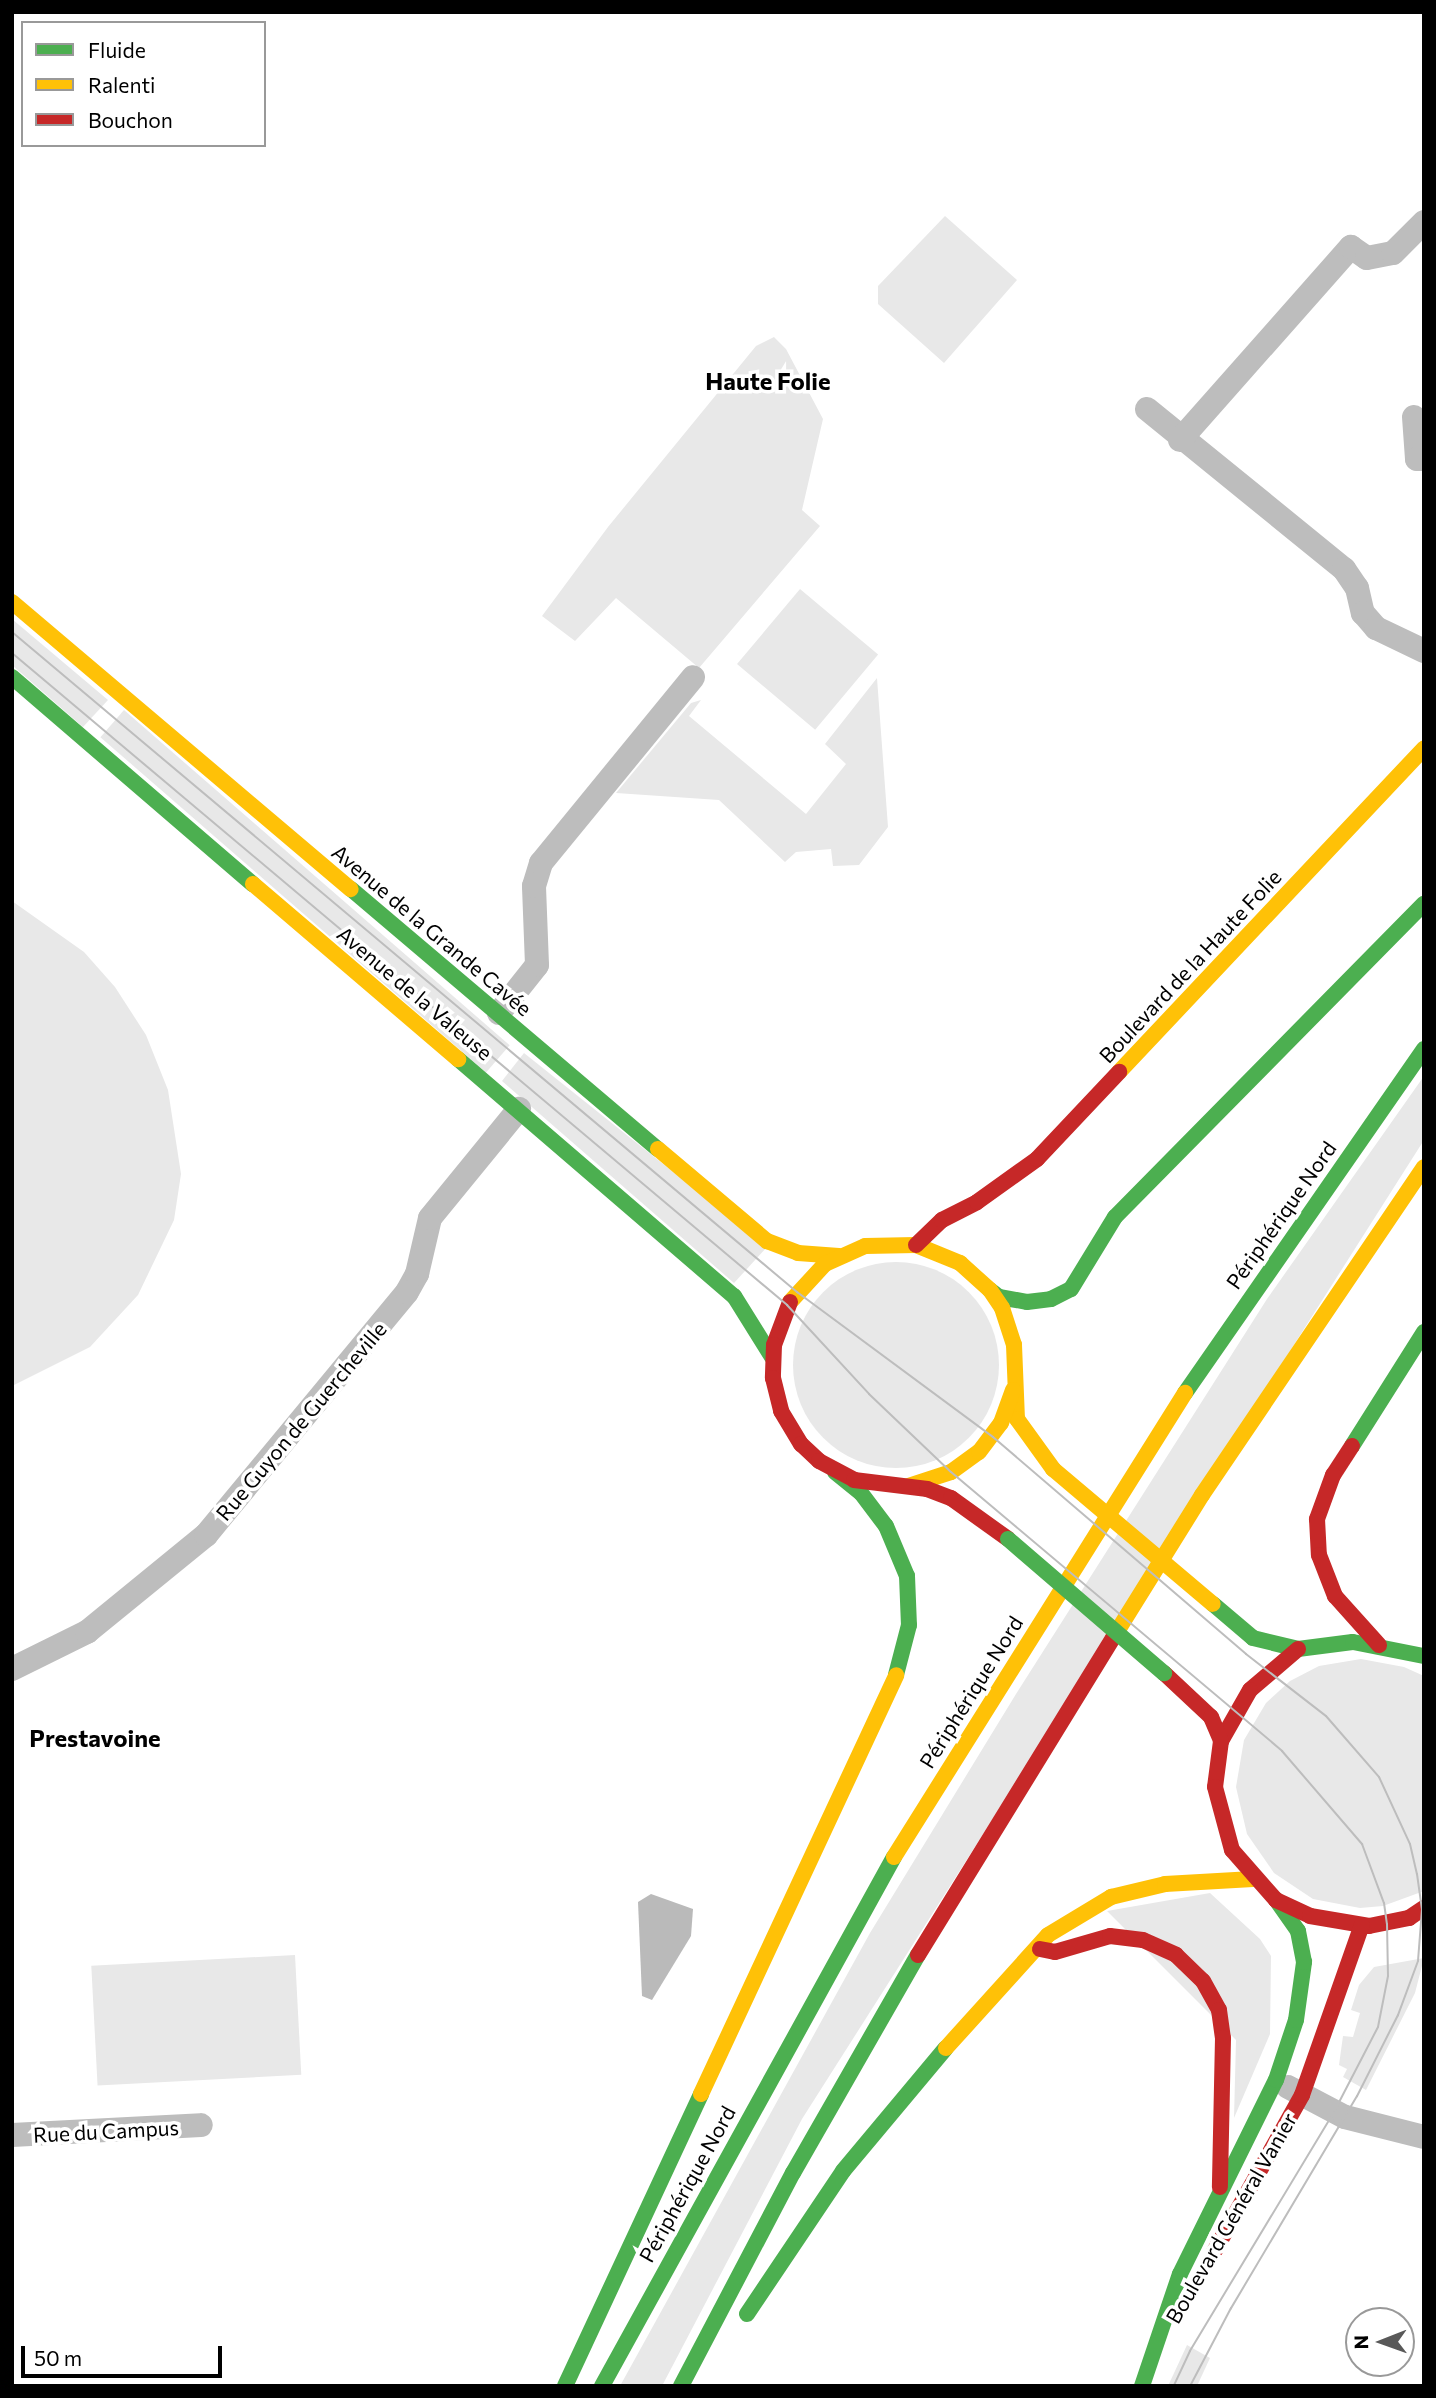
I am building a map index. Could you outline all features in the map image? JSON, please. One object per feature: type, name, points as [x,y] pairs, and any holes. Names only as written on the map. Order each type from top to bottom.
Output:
[{"type":"main road","name":"Avenue de la Grande Cavée","points":[[12,603],[767,1241],[798,1254],[839,1256]]},
{"type":"main road","name":"Avenue de la Valeuse","points":[[12,677],[734,1296],[772,1357]]},
{"type":"main road","name":"Boulevard de la Haute Folie","points":[[916,1245],[942,1220],[977,1202],[1037,1159],[1424,748]]},
{"type":"main road","points":[[565,2386],[894,1682],[909,1625],[907,1576],[886,1526],[861,1493],[809,1452],[788,1426],[776,1395],[772,1357],[787,1305],[805,1281],[839,1256],[877,1244],[916,1245],[943,1253],[969,1269],[999,1297],[1027,1301],[1051,1299],[1071,1289],[1115,1217],[1424,904]]},
{"type":"main road","name":"Périphérique Nord","points":[[602,2386],[904,1839],[1161,1431],[1424,1049]]},
{"type":"main road","points":[[681,2386],[800,2161],[958,1884],[1209,1483],[1424,1167]]},
{"type":"main road","points":[[972,1223],[977,1202]]},
{"type":"main road","points":[[969,1246],[969,1269]]},
{"type":"main road","points":[[990,1290],[1011,1332],[1013,1390],[1023,1433],[1053,1469],[1253,1638],[1298,1648],[1353,1642],[1424,1656]]},
{"type":"main road","points":[[1379,1645],[1335,1596],[1319,1555],[1317,1518],[1333,1475],[1424,1332]]},
{"type":"main road","points":[[908,1486],[951,1472],[979,1452],[1001,1423],[1013,1390]]},
{"type":"main road","points":[[835,1472],[870,1485],[908,1486],[951,1498],[1008,1539],[1164,1672],[1211,1717],[1221,1741]]},
{"type":"main road","points":[[1298,1648],[1250,1690],[1221,1741],[1215,1787],[1219,1812],[1232,1850],[1253,1879],[1276,1900],[1310,1916],[1362,1925],[1409,1918],[1424,1908]]},
{"type":"main road","points":[[871,1861],[904,1839]]},
{"type":"main road","points":[[739,2327],[830,2189],[982,2005],[1059,1927],[1111,1897],[1165,1884],[1253,1879]]},
{"type":"main road","name":"Boulevard Général Vanier","points":[[1142,2386],[1180,2274],[1220,2187],[1289,2088],[1302,1987],[1298,1931],[1276,1900]]},
{"type":"main road","name":"Boulevard Général Vanier","points":[[1158,2341],[1200,2277],[1362,1925]]},
{"type":"main road","points":[[1035,1949],[1055,1951],[1110,1937],[1143,1940],[1176,1955],[1203,1981],[1219,2010],[1223,2038],[1220,2187]]},
{"type":"main road","points":[[574,2386],[640,2266]]},
{"type":"main road","points":[[691,2368],[723,2345]]},
{"type":"street","points":[[1180,440],[1351,247],[1367,258],[1393,253],[1424,222]]},
{"type":"street","points":[[1147,409],[1180,440],[1344,569],[1357,588],[1363,613],[1376,628],[1424,651]]},
{"type":"street","points":[[1414,417],[1417,459],[1424,459]]},
{"type":"street","points":[[499,1013],[537,965],[534,886],[541,863],[693,677]]},
{"type":"street","name":"Rue Guyon de Guercheville","points":[[12,1669],[87,1633],[206,1535],[407,1292],[417,1274],[430,1218],[519,1109]]},
{"type":"street","name":"Boulevard Général Vanier","points":[[1289,2088],[1368,2126],[1424,2137]]},
{"type":"street","name":"Rue du Campus","points":[[12,2135],[201,2125]]},
{"type":"shaded area","points":[[945,216],[1017,280],[944,363],[878,304],[878,286]]},
{"type":"shaded area","points":[[774,337],[786,349],[823,419],[802,510],[820,526],[699,668],[616,598],[575,641],[542,616],[608,527],[756,346]]},
{"type":"shaded area","points":[[800,589],[878,655],[815,730],[737,664]]},
{"type":"shaded area","points":[[12,619],[108,700],[83,727],[12,665]]},
{"type":"shaded area","points":[[877,678],[888,827],[859,865],[833,866],[831,849],[796,852],[785,862],[719,800],[616,793],[691,703],[701,700],[689,716],[806,814],[846,764],[825,744]]},
{"type":"shaded area","points":[[124,710],[510,1045],[486,1072],[100,737]]},
{"type":"shaded area","points":[[12,901],[84,952],[115,987],[146,1035],[168,1090],[181,1174],[174,1220],[138,1295],[90,1347],[12,1386]]},
{"type":"shaded area","points":[[524,1053],[767,1247],[734,1283],[502,1081]]},
{"type":"shaded area","points":[[1424,1076],[1424,1140],[802,2119],[662,2386],[620,2386],[870,1933],[1016,1694],[1267,1299]]},
{"type":"shaded area","points":[[896,1262],[935,1270],[968,1293],[991,1326],[999,1365],[991,1404],[968,1437],[935,1460],[896,1468],[857,1460],[824,1437],[801,1404],[793,1365],[801,1326],[824,1293],[857,1270]]},
{"type":"shaded area","points":[[1361,1659],[1404,1667],[1424,1676],[1424,1891],[1383,1906],[1360,1908],[1313,1899],[1274,1873],[1247,1834],[1236,1787],[1244,1740],[1266,1703],[1290,1681],[1319,1666]]},
{"type":"shaded area","points":[[1210,1893],[1260,1939],[1271,1956],[1270,2034],[1234,2118],[1236,2040],[1107,1911]]},
{"type":"shaded area","points":[[651,1894],[693,1909],[691,1936],[652,2000],[642,1996],[638,1902]]},
{"type":"shaded area","points":[[295,1955],[301,2075],[98,2086],[91,1966]]},
{"type":"shaded area","points":[[1424,1958],[1415,1993],[1366,2090],[1343,2077],[1347,2069],[1339,2065],[1343,2036],[1353,2037],[1360,2013],[1351,2010],[1359,1985],[1374,1967]]},
{"type":"shaded area","points":[[1187,2345],[1210,2358],[1197,2386],[1168,2386]]},
{"type":"tram line","points":[[12,632],[797,1292],[993,1437],[1246,1654],[1326,1716],[1379,1777],[1410,1844],[1417,1874],[1422,1909],[1418,1961],[1398,2015],[1357,2096],[1231,2308],[1190,2386]]},
{"type":"tram line","points":[[12,653],[787,1305],[869,1394],[951,1472],[1282,1751],[1362,1844],[1384,1903],[1387,1924],[1388,1976],[1378,2027],[1334,2112],[1190,2351],[1174,2386]]},
{"type":"traffic: fast","points":[[12,677],[253,884]]},
{"type":"traffic: fast","points":[[351,889],[658,1149]]},
{"type":"traffic: fast","points":[[990,1290],[999,1297],[1027,1302],[1051,1299],[1071,1289],[1115,1217],[1424,904]]},
{"type":"traffic: fast","points":[[1185,1393],[1424,1049]]},
{"type":"traffic: fast","points":[[458,1059],[734,1296],[772,1357]]},
{"type":"traffic: fast","points":[[1352,1446],[1424,1332]]},
{"type":"traffic: fast","points":[[835,1472],[861,1493],[886,1526],[907,1576],[909,1625],[896,1675]]},
{"type":"traffic: fast","points":[[1008,1539],[1164,1673]]},
{"type":"traffic: fast","points":[[1213,1604],[1253,1638],[1298,1649],[1353,1642],[1424,1656]]},
{"type":"traffic: fast","points":[[602,2386],[894,1857]]},
{"type":"traffic: fast","points":[[1142,2386],[1180,2274],[1276,2080],[1296,2020],[1304,1962],[1298,1931],[1276,1900]]},
{"type":"traffic: fast","points":[[681,2386],[793,2173],[918,1955]]},
{"type":"traffic: fast","points":[[747,2314],[843,2171],[946,2048]]},
{"type":"traffic: fast","points":[[565,2386],[701,2094]]},
{"type":"traffic: slow","points":[[12,602],[351,889]]},
{"type":"traffic: slow","points":[[1119,1072],[1424,748]]},
{"type":"traffic: slow","points":[[253,884],[458,1059]]},
{"type":"traffic: slow","points":[[658,1149],[767,1241],[798,1253],[839,1256]]},
{"type":"traffic: slow","points":[[1113,1638],[1202,1495],[1424,1167]]},
{"type":"traffic: slow","points":[[790,1302],[825,1264],[865,1246],[916,1245],[960,1263],[990,1290],[1002,1308],[1014,1345],[1017,1419],[1053,1469]]},
{"type":"traffic: slow","points":[[908,1486],[951,1472],[979,1452],[1001,1423],[1013,1390]]},
{"type":"traffic: slow","points":[[894,1857],[1185,1393]]},
{"type":"traffic: slow","points":[[1053,1469],[1213,1604]]},
{"type":"traffic: slow","points":[[701,2094],[896,1675]]},
{"type":"traffic: slow","points":[[946,2048],[1048,1935],[1111,1897],[1165,1884],[1253,1879]]},
{"type":"traffic: jam","points":[[916,1245],[942,1220],[977,1202],[1037,1159],[1119,1072]]},
{"type":"traffic: jam","points":[[790,1302],[774,1345],[773,1378],[781,1411],[801,1444],[819,1461],[854,1480],[927,1489],[951,1498],[1008,1539]]},
{"type":"traffic: jam","points":[[1352,1446],[1333,1475],[1317,1519],[1319,1555],[1335,1596],[1379,1645]]},
{"type":"traffic: jam","points":[[918,1955],[1113,1638]]},
{"type":"traffic: jam","points":[[1298,1649],[1250,1690],[1221,1741],[1215,1787],[1232,1850],[1276,1900],[1310,1916],[1369,1926],[1409,1918],[1424,1908]]},
{"type":"traffic: jam","points":[[1164,1673],[1211,1717],[1221,1741]]},
{"type":"traffic: jam","points":[[1214,2252],[1302,2095],[1362,1925]]},
{"type":"traffic: jam","points":[[1040,1949],[1055,1952],[1110,1936],[1143,1940],[1176,1955],[1203,1981],[1219,2010],[1223,2038],[1220,2187]]},
{"type":"district","name":"Haute Folie","points":[[768,381]]},
{"type":"district","name":"Prestavoine","points":[[95,1738]]}]
